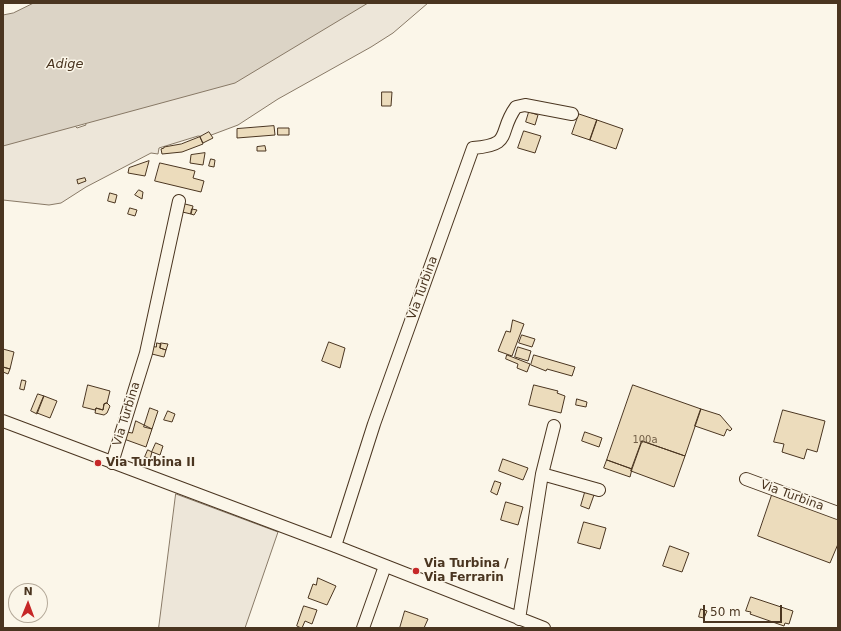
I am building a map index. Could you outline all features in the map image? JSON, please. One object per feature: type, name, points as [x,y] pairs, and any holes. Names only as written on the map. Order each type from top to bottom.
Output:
[{"type":"street","name":"Via Turbina","points":[[335,546],[374,424],[473,148],[496,145],[502,139],[511,114],[516,107],[525,105],[572,114]]},
{"type":"street","name":"Via Turbina","points":[[112,463],[146,353],[179,201]]},
{"type":"street","name":"Via Turbina","points":[[3,421],[335,546],[544,628]]},
{"type":"street","points":[[519,619],[542,474],[554,426]]},
{"type":"street","points":[[542,474],[599,490]]},
{"type":"street","name":"Via Turbina","points":[[746,479],[838,513]]},
{"type":"street","points":[[364,628],[385,566]]},
{"type":"shaded area","points":[[324,3],[428,3],[393,33],[278,99],[238,125],[206,137],[198,136],[159,148],[158,154],[151,153],[86,187],[61,203],[49,205],[3,200],[3,132],[62,112],[77,128],[86,125],[83,114]]},
{"type":"shaded area","points":[[176,494],[278,532],[245,628],[159,628]]},
{"type":"water","name":"Adige","points":[[34,3],[368,3],[235,83],[3,146],[3,15],[13,13]]},
{"type":"building","points":[[382,92],[392,92],[391,106],[382,106]]},
{"type":"building","points":[[529,112],[538,115],[535,125],[526,122]]},
{"type":"building","points":[[579,114],[597,120],[590,140],[572,134]]},
{"type":"building","points":[[597,120],[623,129],[616,149],[590,140]]},
{"type":"building","points":[[274,126],[275,135],[237,138],[237,129]]},
{"type":"building","points":[[278,128],[289,128],[289,135],[278,135]]},
{"type":"building","points":[[524,131],[541,136],[535,153],[518,148]]},
{"type":"building","points":[[209,132],[213,138],[203,143],[200,137]]},
{"type":"building","points":[[200,137],[203,144],[182,152],[162,154],[161,149],[164,147],[181,144]]},
{"type":"building","points":[[265,146],[266,151],[257,151],[257,147]]},
{"type":"building","points":[[205,153],[203,165],[190,163],[191,155]]},
{"type":"building","points":[[211,159],[215,160],[214,167],[209,166]]},
{"type":"building","points":[[149,161],[145,176],[128,173],[129,168]]},
{"type":"building","points":[[160,163],[195,171],[193,178],[204,181],[201,192],[155,181]]},
{"type":"building","points":[[85,178],[86,181],[78,184],[77,180]]},
{"type":"building","points":[[139,190],[143,192],[142,199],[135,195]]},
{"type":"building","points":[[110,193],[117,195],[115,203],[108,201]]},
{"type":"building","points":[[181,203],[193,206],[191,214],[178,211]]},
{"type":"building","points":[[130,208],[137,210],[135,216],[128,214]]},
{"type":"building","points":[[192,209],[197,210],[194,215],[191,214]]},
{"type":"building","points":[[513,320],[524,324],[512,356],[498,351],[506,331],[510,332]]},
{"type":"building","points":[[522,335],[535,339],[532,347],[519,343]]},
{"type":"building","points":[[329,342],[345,348],[340,368],[322,361]]},
{"type":"building","points":[[157,343],[161,344],[160,348],[166,350],[164,357],[148,353],[150,346],[156,347]]},
{"type":"building","points":[[161,343],[168,344],[166,350],[160,348]]},
{"type":"building","points":[[518,347],[531,351],[528,361],[515,357]]},
{"type":"building","points":[[3,349],[14,352],[10,369],[3,367]]},
{"type":"building","points":[[507,355],[530,364],[527,372],[517,368],[518,364],[506,359]]},
{"type":"building","points":[[534,355],[575,367],[572,376],[547,369],[546,371],[531,365]]},
{"type":"building","points":[[3,367],[10,369],[8,374],[3,372]]},
{"type":"building","points":[[22,380],[26,381],[24,390],[20,389]]},
{"type":"building","points":[[88,385],[110,391],[107,403],[104,404],[103,410],[83,407]]},
{"type":"building","points":[[534,385],[558,391],[557,393],[565,396],[561,413],[529,405]]},
{"type":"building","points":[[633,385],[701,409],[685,456],[642,441],[632,469],[607,460]]},
{"type":"building","points":[[38,394],[44,396],[37,414],[31,411]]},
{"type":"building","points":[[44,396],[57,401],[50,418],[37,413]]},
{"type":"building","points":[[577,399],[587,402],[586,407],[576,405]]},
{"type":"building","points":[[107,403],[110,406],[107,413],[104,415],[95,413],[96,408],[103,410],[104,404]]},
{"type":"building","points":[[150,408],[158,411],[152,429],[144,427]]},
{"type":"building","points":[[701,409],[720,415],[732,429],[730,431],[727,429],[724,436],[695,426]]},
{"type":"building","points":[[783,410],[825,421],[817,452],[807,449],[804,459],[782,452],[784,444],[774,442]]},
{"type":"building","points":[[168,411],[175,414],[172,422],[164,420]]},
{"type":"building","points":[[136,421],[152,429],[146,447],[124,439],[127,432],[132,433]]},
{"type":"building","points":[[585,432],[602,438],[599,447],[582,441]]},
{"type":"building","points":[[642,441],[685,456],[674,487],[631,471]]},
{"type":"building","points":[[156,443],[163,446],[160,455],[152,452]]},
{"type":"building","points":[[148,450],[152,452],[150,459],[145,457]]},
{"type":"building","points":[[503,459],[528,468],[523,480],[499,471]]},
{"type":"building","points":[[607,460],[632,469],[630,477],[604,468]]},
{"type":"building","points":[[495,481],[501,483],[497,495],[491,492]]},
{"type":"building","points":[[586,489],[595,492],[589,509],[581,506]]},
{"type":"building","points":[[772,495],[838,519],[838,544],[830,563],[758,536]]},
{"type":"building","points":[[506,502],[523,507],[518,525],[501,520]]},
{"type":"building","points":[[584,522],[606,528],[600,549],[578,543]]},
{"type":"building","points":[[670,546],[689,553],[682,572],[663,566]]},
{"type":"building","points":[[318,578],[336,586],[327,605],[308,598],[313,584],[316,585]]},
{"type":"building","points":[[751,597],[793,611],[789,624],[785,623],[784,626],[750,614],[751,612],[746,611]]},
{"type":"building","points":[[304,606],[317,610],[312,624],[305,621],[301,628],[297,626]]},
{"type":"building","points":[[701,609],[707,611],[704,618],[699,617]]},
{"type":"building","points":[[405,611],[428,619],[424,628],[400,628]]},
{"type":"place","name":"Via Turbina II","points":[[98,463]]},
{"type":"place","name":"Via Turbina / Via Ferrarin","points":[[416,571]]}]
